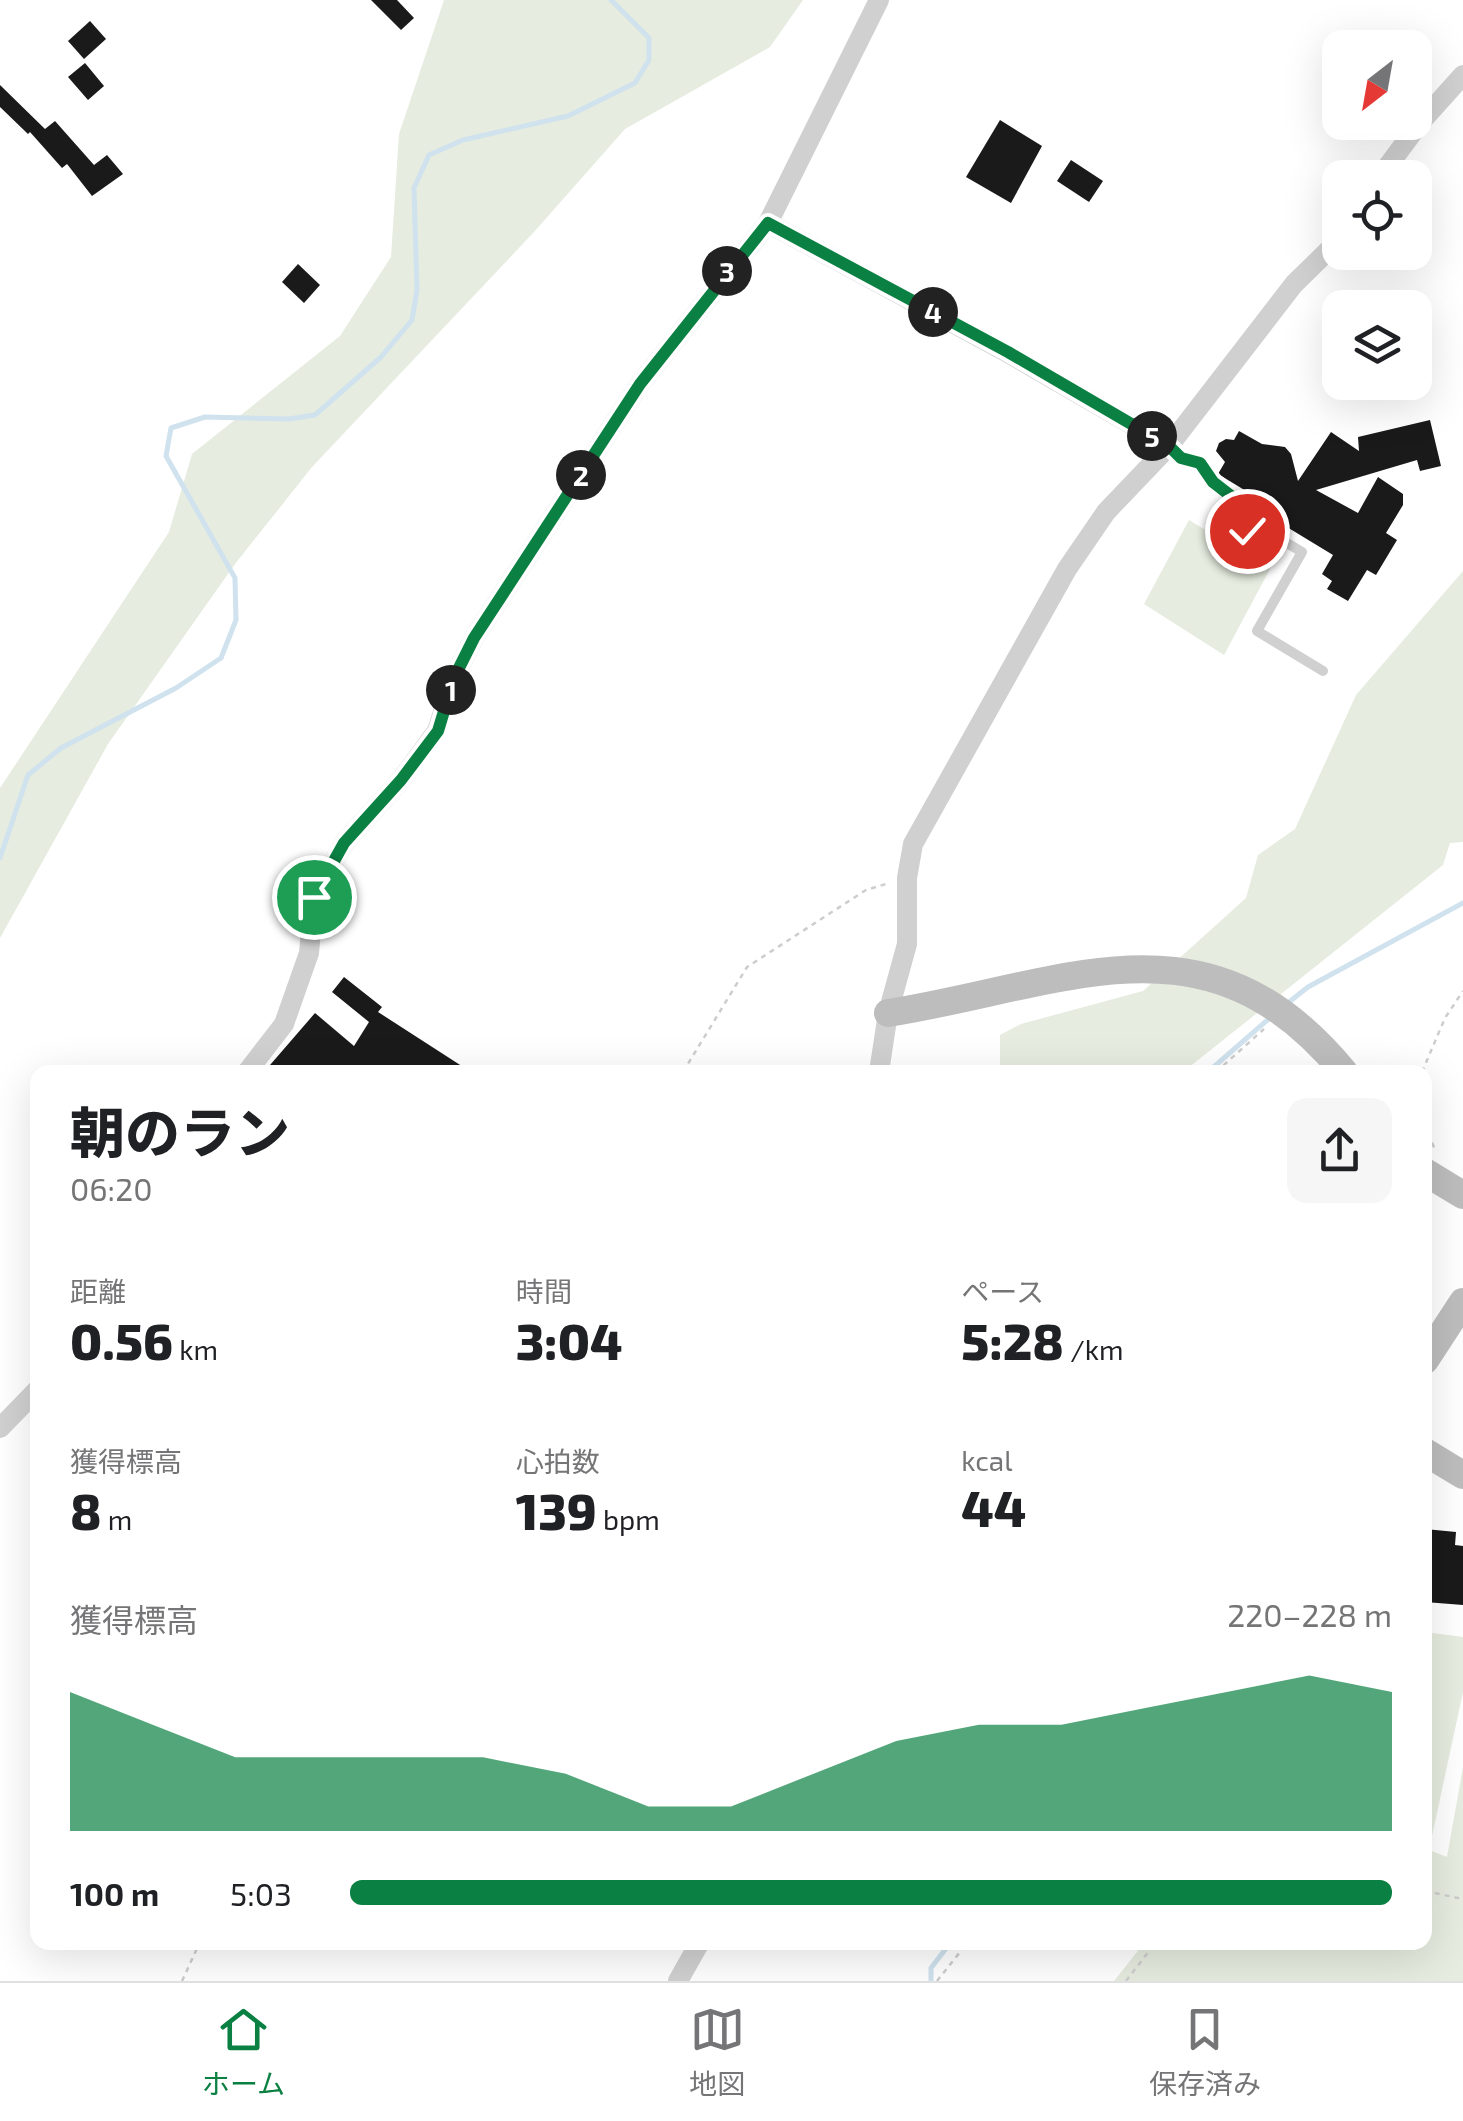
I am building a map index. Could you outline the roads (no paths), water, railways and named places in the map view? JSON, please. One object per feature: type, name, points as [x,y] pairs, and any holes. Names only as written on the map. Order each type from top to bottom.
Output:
[{"type":"street","points":[[252,1065],[284,1024],[309,953],[314,897],[344,843],[401,780],[438,731],[454,678],[474,638],[640,384],[768,223],[878,0]]},
{"type":"street","points":[[1392,160],[1463,76]]},
{"type":"street","points":[[768,223],[1008,352],[1169,446]]},
{"type":"street","points":[[880,1065],[888,1013],[907,944],[906,878],[912,844],[1067,570],[1106,512],[1169,446],[1294,284],[1322,257]]},
{"type":"street","points":[[888,1013],[1080,974],[1117,968],[1161,968],[1204,976],[1264,998],[1319,1042],[1338,1065]]},
{"type":"street","points":[[1432,1176],[1463,1195]]},
{"type":"street","points":[[1432,1349],[1463,1302]]},
{"type":"street","points":[[0,1428],[30,1398]]},
{"type":"street","points":[[1432,1456],[1463,1475]]},
{"type":"street","points":[[678,1981],[695,1950]]},
{"type":"lane","points":[[1169,446],[1181,458],[1200,463],[1213,482],[1231,496],[1236,524],[1247,531],[1262,528],[1302,552],[1257,631],[1322,670]]},
{"type":"waterway","points":[[0,858],[28,775],[61,748],[176,688],[221,658],[236,620],[235,578],[166,456],[171,428],[205,417],[289,419],[315,415],[381,357],[412,320],[417,290],[414,188],[429,155],[463,140],[568,116],[635,83],[649,60],[649,38],[611,0]]},
{"type":"waterway","points":[[1284,1006],[1308,987],[1463,903]]},
{"type":"waterway","points":[[1216,1065],[1272,1016]]},
{"type":"waterway","points":[[931,1981],[931,1968],[945,1950]]}]
